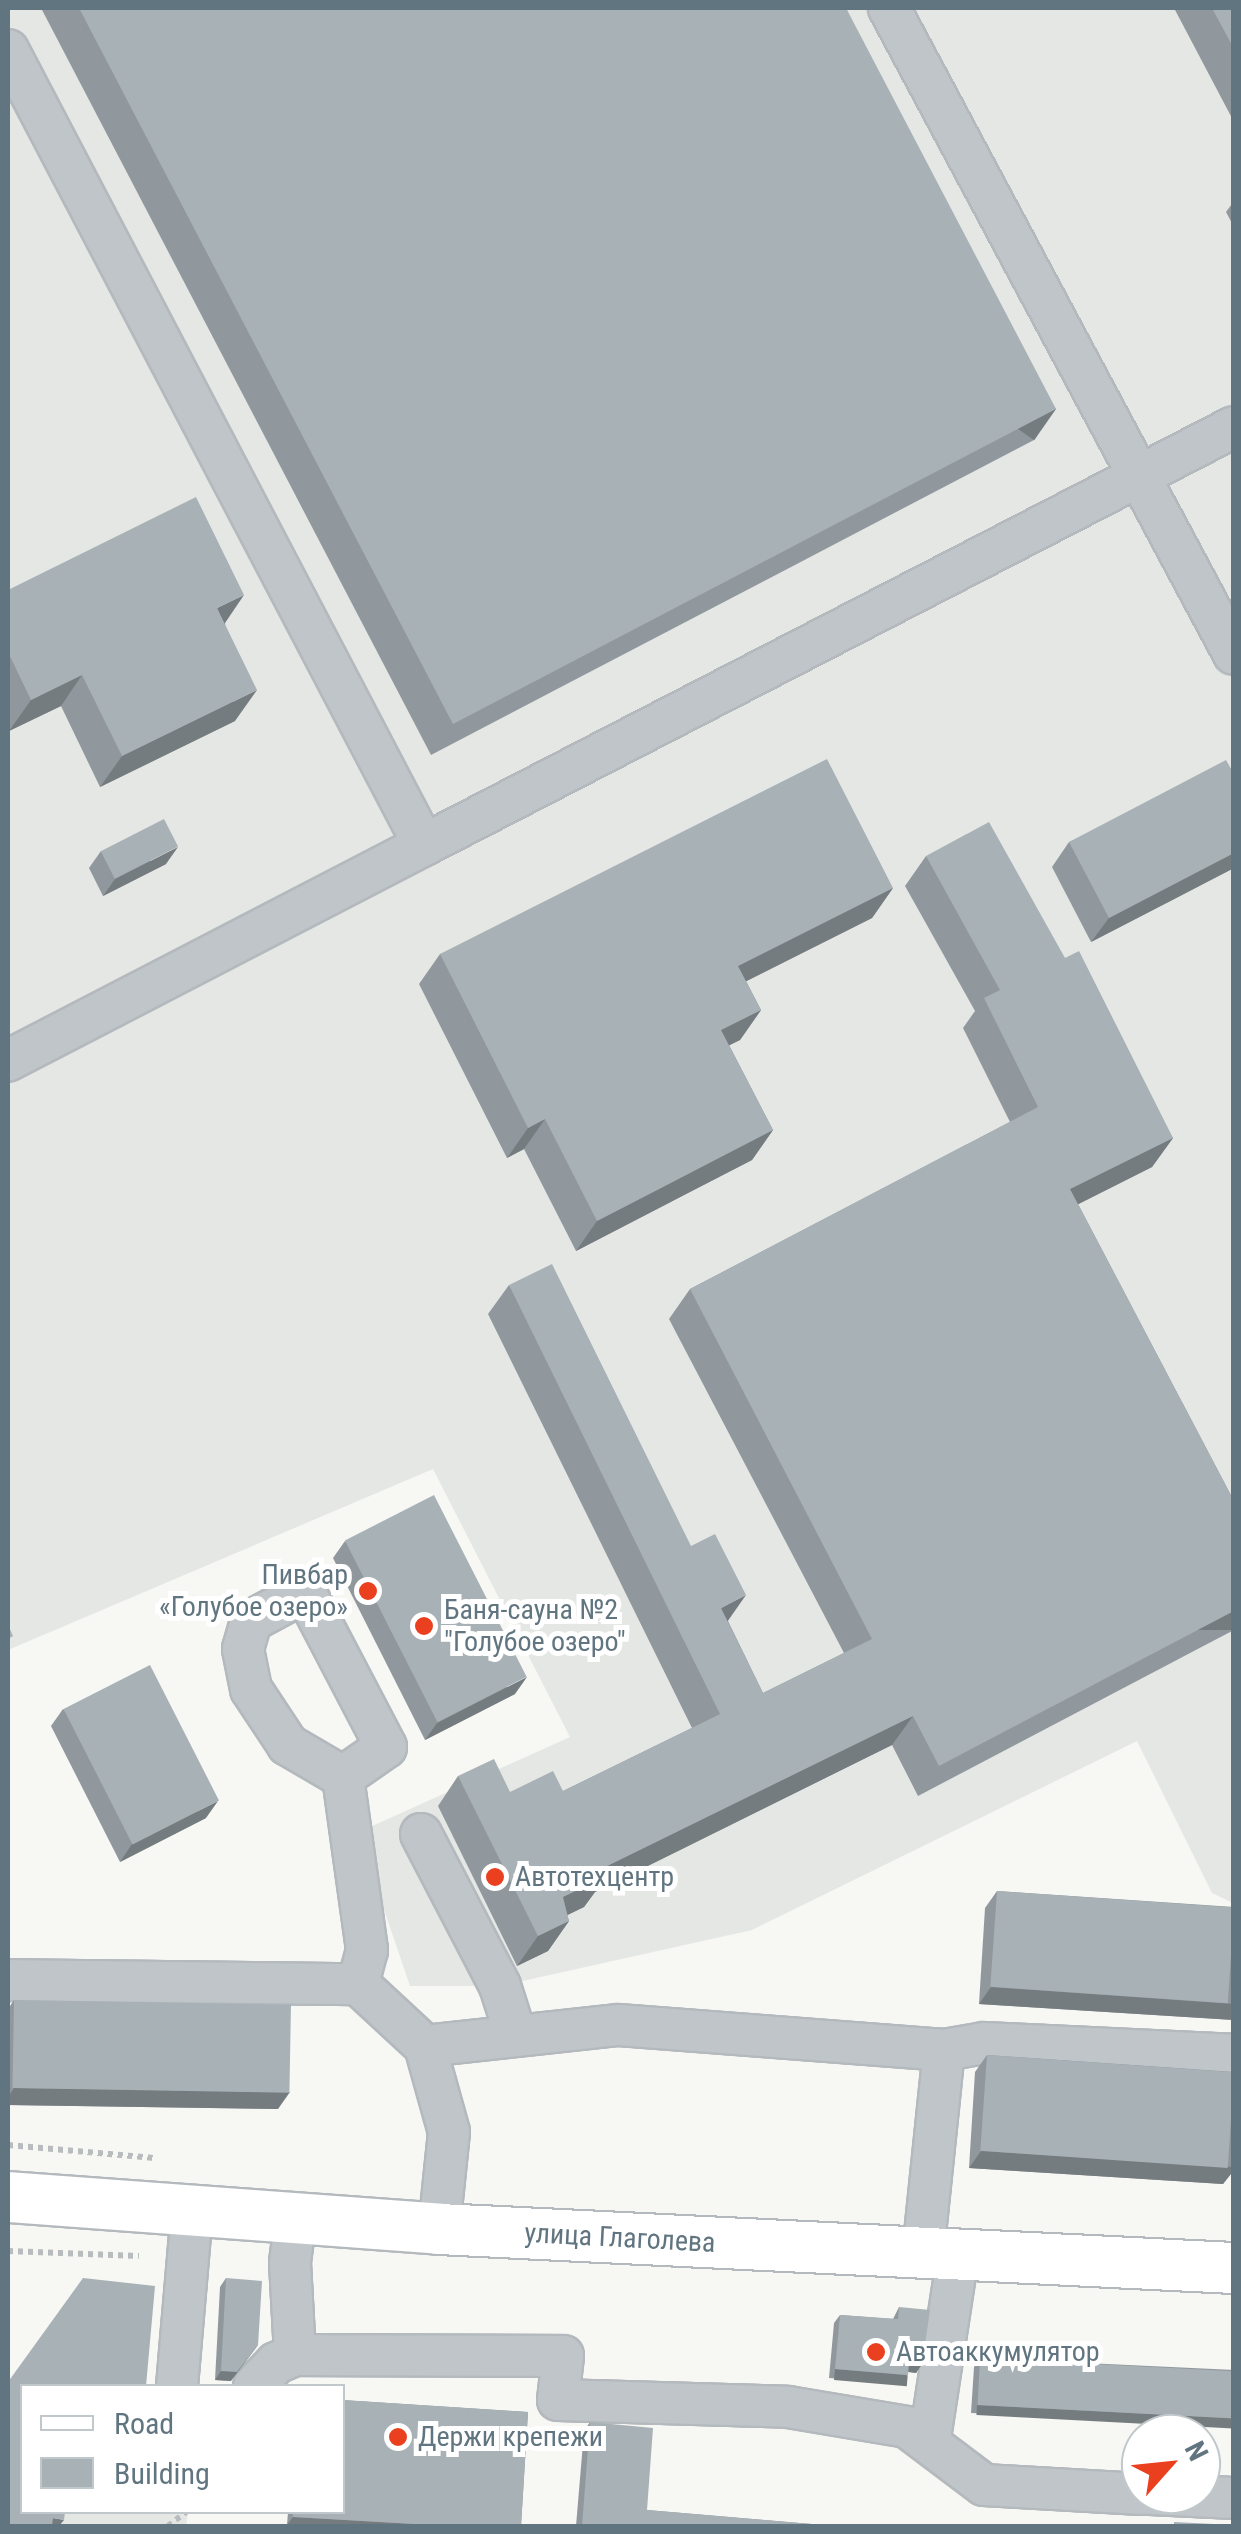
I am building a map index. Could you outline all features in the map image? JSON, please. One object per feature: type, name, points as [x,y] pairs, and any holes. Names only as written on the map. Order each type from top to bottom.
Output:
[{"type":"main road","name":"улица Глаголева","points":[[8,2198],[440,2229],[1234,2268]]},
{"type":"lane","points":[[889,8],[1234,654]]},
{"type":"lane","points":[[8,50],[424,845]]},
{"type":"lane","points":[[8,1061],[1234,427]]},
{"type":"lane","points":[[343,1777],[367,1950],[358,1984]]},
{"type":"lane","points":[[421,1834],[500,1986],[516,2036]]},
{"type":"lane","points":[[8,1980],[358,1984],[425,2046],[449,2132],[440,2229]]},
{"type":"lane","points":[[425,2046],[619,2026],[944,2050],[984,2043],[1234,2055]]},
{"type":"lane","points":[[930,2438],[941,2254],[944,2050]]},
{"type":"lane","points":[[177,2384],[192,2212]]},
{"type":"lane","points":[[295,2355],[290,2262],[296,2216]]},
{"type":"lane","points":[[256,2384],[276,2362],[295,2355],[563,2356],[558,2400],[788,2406],[907,2427],[930,2438],[984,2485],[1121,2500]]},
{"type":"path","points":[[8,2252],[150,2257]]},
{"type":"shaded area","points":[[8,8],[1233,8],[1233,1903],[1212,1893],[1137,1741],[752,1930],[500,1986],[410,1986],[377,1889],[370,1827],[570,1737],[433,1469],[8,1650]]},
{"type":"shaded area","points":[[8,2411],[20,2514],[188,2514],[186,2526],[8,2526]]},
{"type":"building","points":[[79,8],[846,8],[1056,409],[453,724]]},
{"type":"building","points":[[1212,8],[1234,8],[1234,49]]},
{"type":"building","points":[[196,497],[244,595],[217,608],[257,690],[122,756],[82,675],[31,700],[8,652],[8,590]]},
{"type":"building","points":[[827,759],[893,888],[738,966],[761,1010],[721,1030],[773,1130],[597,1221],[545,1119],[528,1128],[440,954]]},
{"type":"building","points":[[1226,760],[1234,774],[1234,853],[1109,918],[1069,842]]},
{"type":"building","points":[[164,819],[178,847],[115,879],[101,851]]},
{"type":"building","points":[[989,822],[1065,958],[1079,951],[1173,1138],[1070,1189],[1234,1501],[1234,1611],[939,1766],[913,1716],[601,1869],[605,1877],[563,1897],[569,1921],[538,1936],[458,1776],[494,1759],[510,1792],[553,1771],[563,1791],[720,1714],[509,1285],[552,1264],[691,1546],[715,1534],[746,1595],[721,1608],[763,1693],[872,1639],[690,1289],[1038,1107],[984,998],[1000,990],[926,856]]},
{"type":"building","name":"Баня-сауна №2 \"Голубое озеро\"","points":[[434,1495],[527,1677],[438,1722],[345,1540]]},
{"type":"building","points":[[150,1665],[219,1800],[133,1844],[64,1709]]},
{"type":"building","points":[[997,1891],[1234,1908],[1228,2003],[990,1987]]},
{"type":"building","points":[[14,2000],[291,2005],[289,2093],[12,2088]]},
{"type":"building","points":[[987,2055],[1234,2072],[1228,2168],[980,2151]]},
{"type":"building","points":[[83,2278],[155,2286],[146,2384],[20,2384],[20,2514],[65,2514],[64,2520],[53,2518],[52,2526],[8,2526],[8,2382]]},
{"type":"building","points":[[226,2278],[262,2281],[258,2345],[237,2372],[221,2371]]},
{"type":"building","points":[[899,2307],[930,2310],[922,2364],[909,2363],[908,2375],[835,2369],[840,2315],[898,2319]]},
{"type":"building","points":[[980,2358],[1234,2371],[1231,2418],[1221,2418],[1221,2414],[978,2405]]},
{"type":"building","points":[[345,2400],[528,2412],[521,2526],[293,2517],[345,2514]]},
{"type":"building","points":[[590,2422],[653,2428],[647,2510],[835,2526],[582,2526]]},
{"type":"building","points":[[1174,2522],[1234,2525],[1234,2526],[1174,2526]]},
{"type":"place","name":"Пивбар «Голубое озеро»","points":[[368,1591]]},
{"type":"place","name":"Баня-сауна №2 \"Голубое озеро\"","points":[[424,1626]]},
{"type":"place","name":"Автотехцентр","points":[[495,1877]]},
{"type":"place","name":"Автоаккумулятор","points":[[876,2352]]},
{"type":"place","name":"Держи крепежи","points":[[398,2437]]}]
